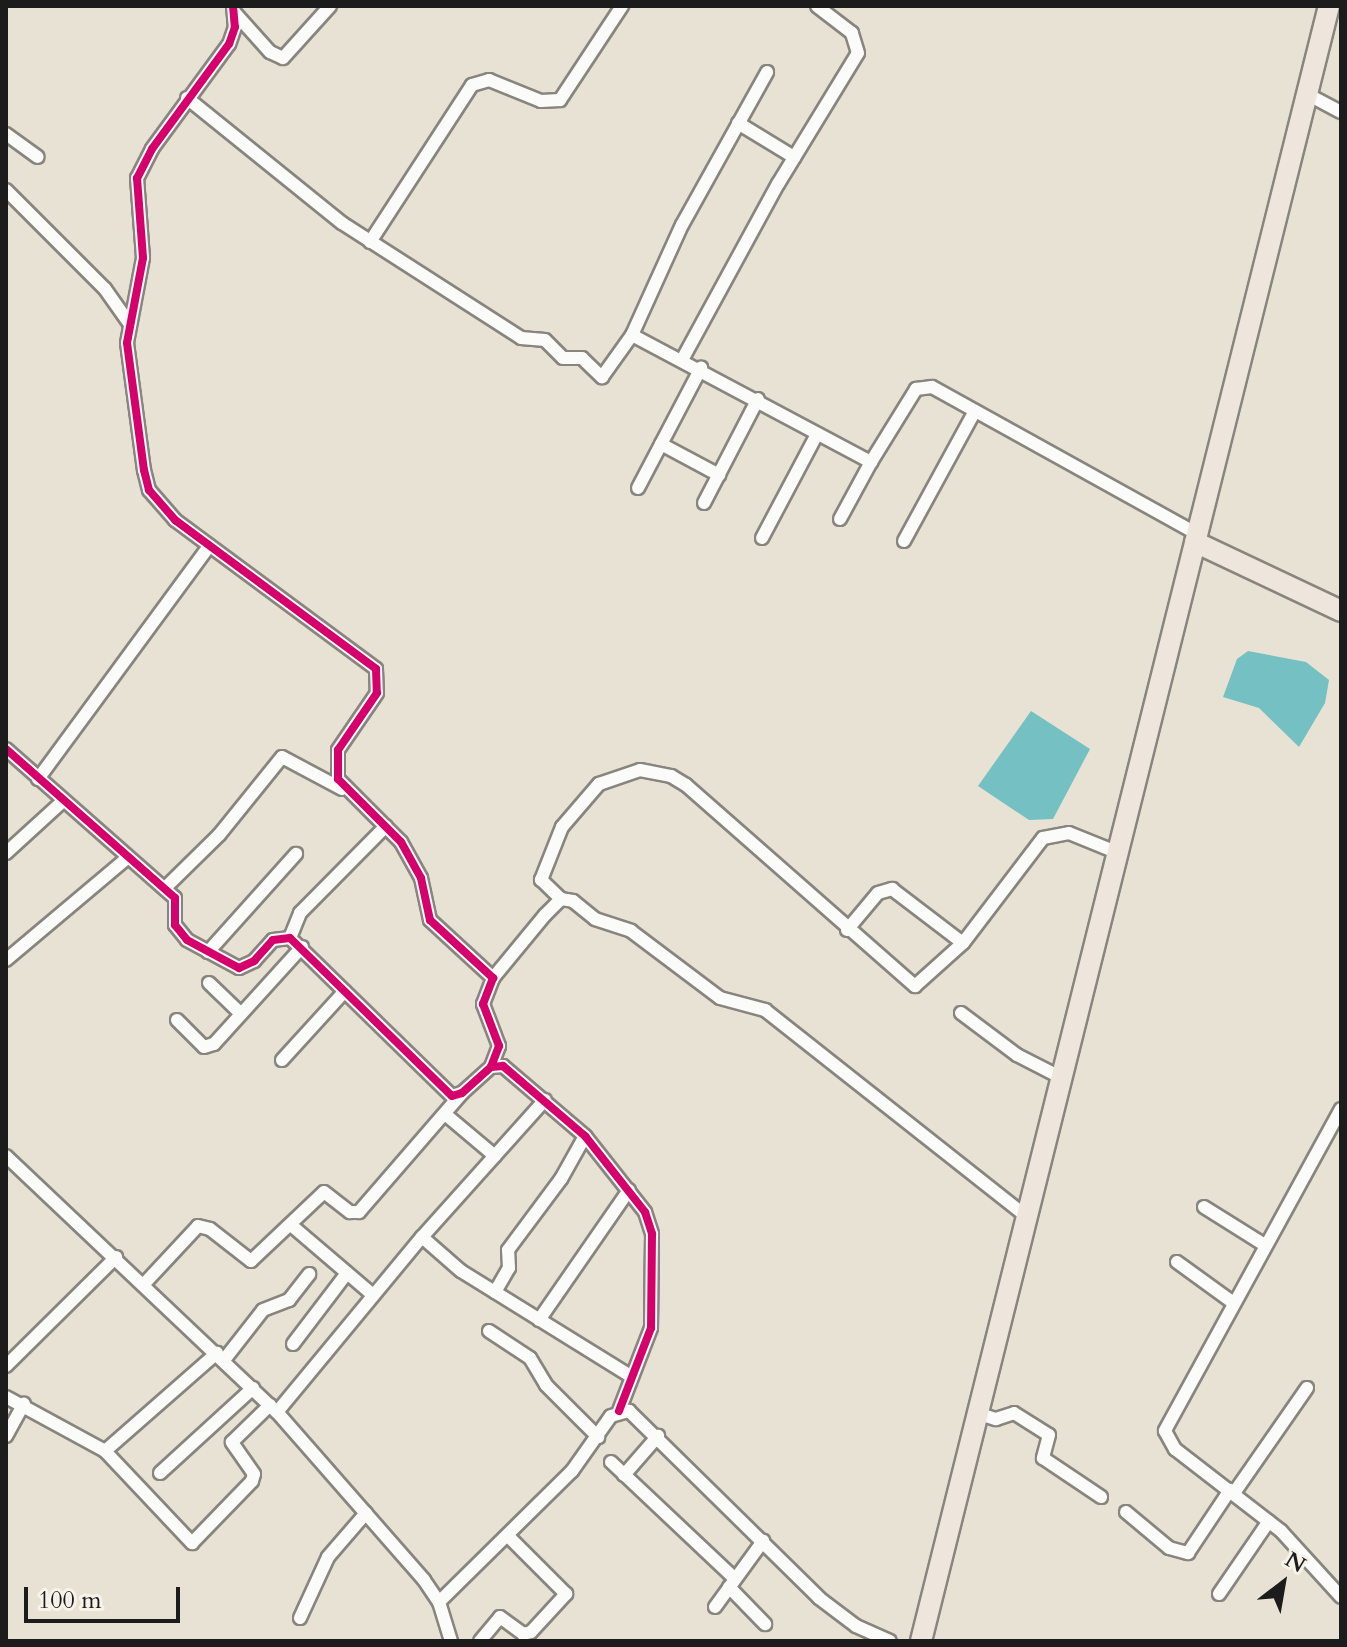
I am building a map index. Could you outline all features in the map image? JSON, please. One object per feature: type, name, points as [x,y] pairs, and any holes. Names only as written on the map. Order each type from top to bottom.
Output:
[{"type":"highway","points":[[921,1641],[1329,6]]},
{"type":"highway","points":[[1196,538],[1341,611]]},
{"type":"street","points":[[234,10],[270,52],[283,58],[330,6]]},
{"type":"street","points":[[370,242],[472,85],[489,80],[541,101],[560,100],[622,6]]},
{"type":"street","points":[[683,358],[859,46],[852,33],[817,6]]},
{"type":"street","points":[[234,10],[229,44],[187,98],[137,178],[143,258],[129,323],[127,354],[149,490],[175,520],[376,669],[377,693],[338,750],[338,779],[346,792]]},
{"type":"street","points":[[187,98],[370,242],[521,338],[545,340],[563,358],[582,358],[602,377],[632,335],[682,225],[767,72]]},
{"type":"street","points":[[1307,94],[1341,112]]},
{"type":"street","points":[[738,123],[794,157]]},
{"type":"street","points":[[6,134],[38,157]]},
{"type":"street","points":[[6,190],[99,282],[129,323]]},
{"type":"street","points":[[632,335],[683,358],[871,462]]},
{"type":"street","points":[[638,488],[701,368]]},
{"type":"street","points":[[840,519],[871,462],[920,386],[932,387],[1196,538]]},
{"type":"street","points":[[704,503],[758,399]]},
{"type":"street","points":[[904,541],[975,411]]},
{"type":"street","points":[[762,538],[817,434]]},
{"type":"street","points":[[661,444],[719,475]]},
{"type":"street","points":[[38,779],[209,546]]},
{"type":"street","points":[[6,749],[127,858],[165,888],[179,908],[179,933],[239,968],[254,961],[273,940],[290,938],[442,1089],[452,1096],[462,1093]]},
{"type":"street","points":[[165,888],[219,835],[282,757],[346,792],[386,826],[421,878],[430,920],[493,978]]},
{"type":"street","points":[[1026,1216],[765,1010],[720,998],[631,931],[595,919],[573,901],[561,899],[541,880],[567,819],[611,777],[657,771],[705,801],[847,930],[915,986],[963,943],[1043,838],[1069,833],[1116,852]]},
{"type":"street","points":[[6,853],[63,801]]},
{"type":"street","points":[[290,938],[300,913],[386,826]]},
{"type":"street","points":[[208,952],[296,854]]},
{"type":"street","points":[[9,953],[127,858]]},
{"type":"street","points":[[847,930],[878,893],[892,889],[963,943]]},
{"type":"street","points":[[144,1284],[198,1226],[251,1261],[324,1192],[350,1212],[364,1209],[462,1093],[491,1067],[499,1046],[483,1004],[493,978],[520,941],[561,899]]},
{"type":"street","points":[[177,1020],[208,1047],[302,947]]},
{"type":"street","points":[[209,983],[239,1012]]},
{"type":"street","points":[[282,1060],[345,991]]},
{"type":"street","points":[[961,1013],[1017,1055],[1060,1077]]},
{"type":"street","points":[[439,1602],[509,1537],[619,1411],[654,1308],[652,1234],[629,1190],[585,1136],[514,1072],[491,1067]]},
{"type":"street","points":[[6,1397],[24,1404],[105,1451],[192,1543],[252,1481],[254,1474],[232,1442],[273,1409],[545,1100]]},
{"type":"street","points":[[1341,1109],[1263,1244],[1165,1431],[1175,1449],[1269,1521],[1341,1597]]},
{"type":"street","points":[[445,1114],[495,1156]]},
{"type":"street","points":[[495,1292],[509,1268],[508,1250],[561,1179],[585,1136]]},
{"type":"street","points":[[6,1156],[221,1356],[273,1409],[366,1513],[439,1602],[451,1641]]},
{"type":"street","points":[[539,1320],[629,1190]]},
{"type":"street","points":[[1204,1207],[1263,1244]]},
{"type":"street","points":[[291,1225],[373,1295]]},
{"type":"street","points":[[422,1237],[495,1292],[632,1377]]},
{"type":"street","points":[[6,1366],[116,1257]]},
{"type":"street","points":[[1177,1262],[1232,1302]]},
{"type":"street","points":[[293,1344],[347,1273]]},
{"type":"street","points":[[105,1451],[221,1356],[263,1310],[289,1300],[309,1274]]},
{"type":"street","points":[[489,1331],[530,1358],[546,1385],[598,1437]]},
{"type":"street","points":[[160,1473],[253,1388]]},
{"type":"street","points":[[1126,1512],[1169,1548],[1188,1553],[1307,1388]]},
{"type":"street","points":[[6,1436],[24,1404]]},
{"type":"street","points":[[619,1411],[638,1416],[836,1613],[890,1641]]},
{"type":"street","points":[[977,1413],[996,1419],[1014,1413],[1049,1435],[1043,1458],[1101,1497]]},
{"type":"street","points":[[624,1475],[658,1436]]},
{"type":"street","points":[[611,1462],[732,1583],[765,1624]]},
{"type":"street","points":[[300,1618],[328,1557],[366,1513]]},
{"type":"street","points":[[1219,1594],[1269,1521]]},
{"type":"street","points":[[480,1641],[500,1617],[523,1634],[531,1632],[566,1594],[509,1537]]},
{"type":"street","points":[[715,1607],[763,1541]]},
{"type":"water","points":[[1248,651],[1306,662],[1329,680],[1325,703],[1299,747],[1259,708],[1223,697],[1237,659]]},
{"type":"water","points":[[1031,711],[1090,749],[1053,819],[1029,820],[978,786]]},
{"type":"cycle path","points":[[233,6],[235,27],[229,44],[152,149],[137,178],[143,258],[127,343],[144,470],[149,490],[175,520],[376,669],[377,693],[338,750],[338,779],[401,842],[421,878],[430,920],[493,978],[483,1004],[499,1046],[491,1067]]},
{"type":"cycle path","points":[[6,749],[175,898],[175,925],[187,940],[239,968],[254,961],[273,940],[290,938],[452,1096],[462,1093],[491,1067],[503,1066],[585,1136],[645,1212],[652,1234],[651,1328],[619,1411]]}]
